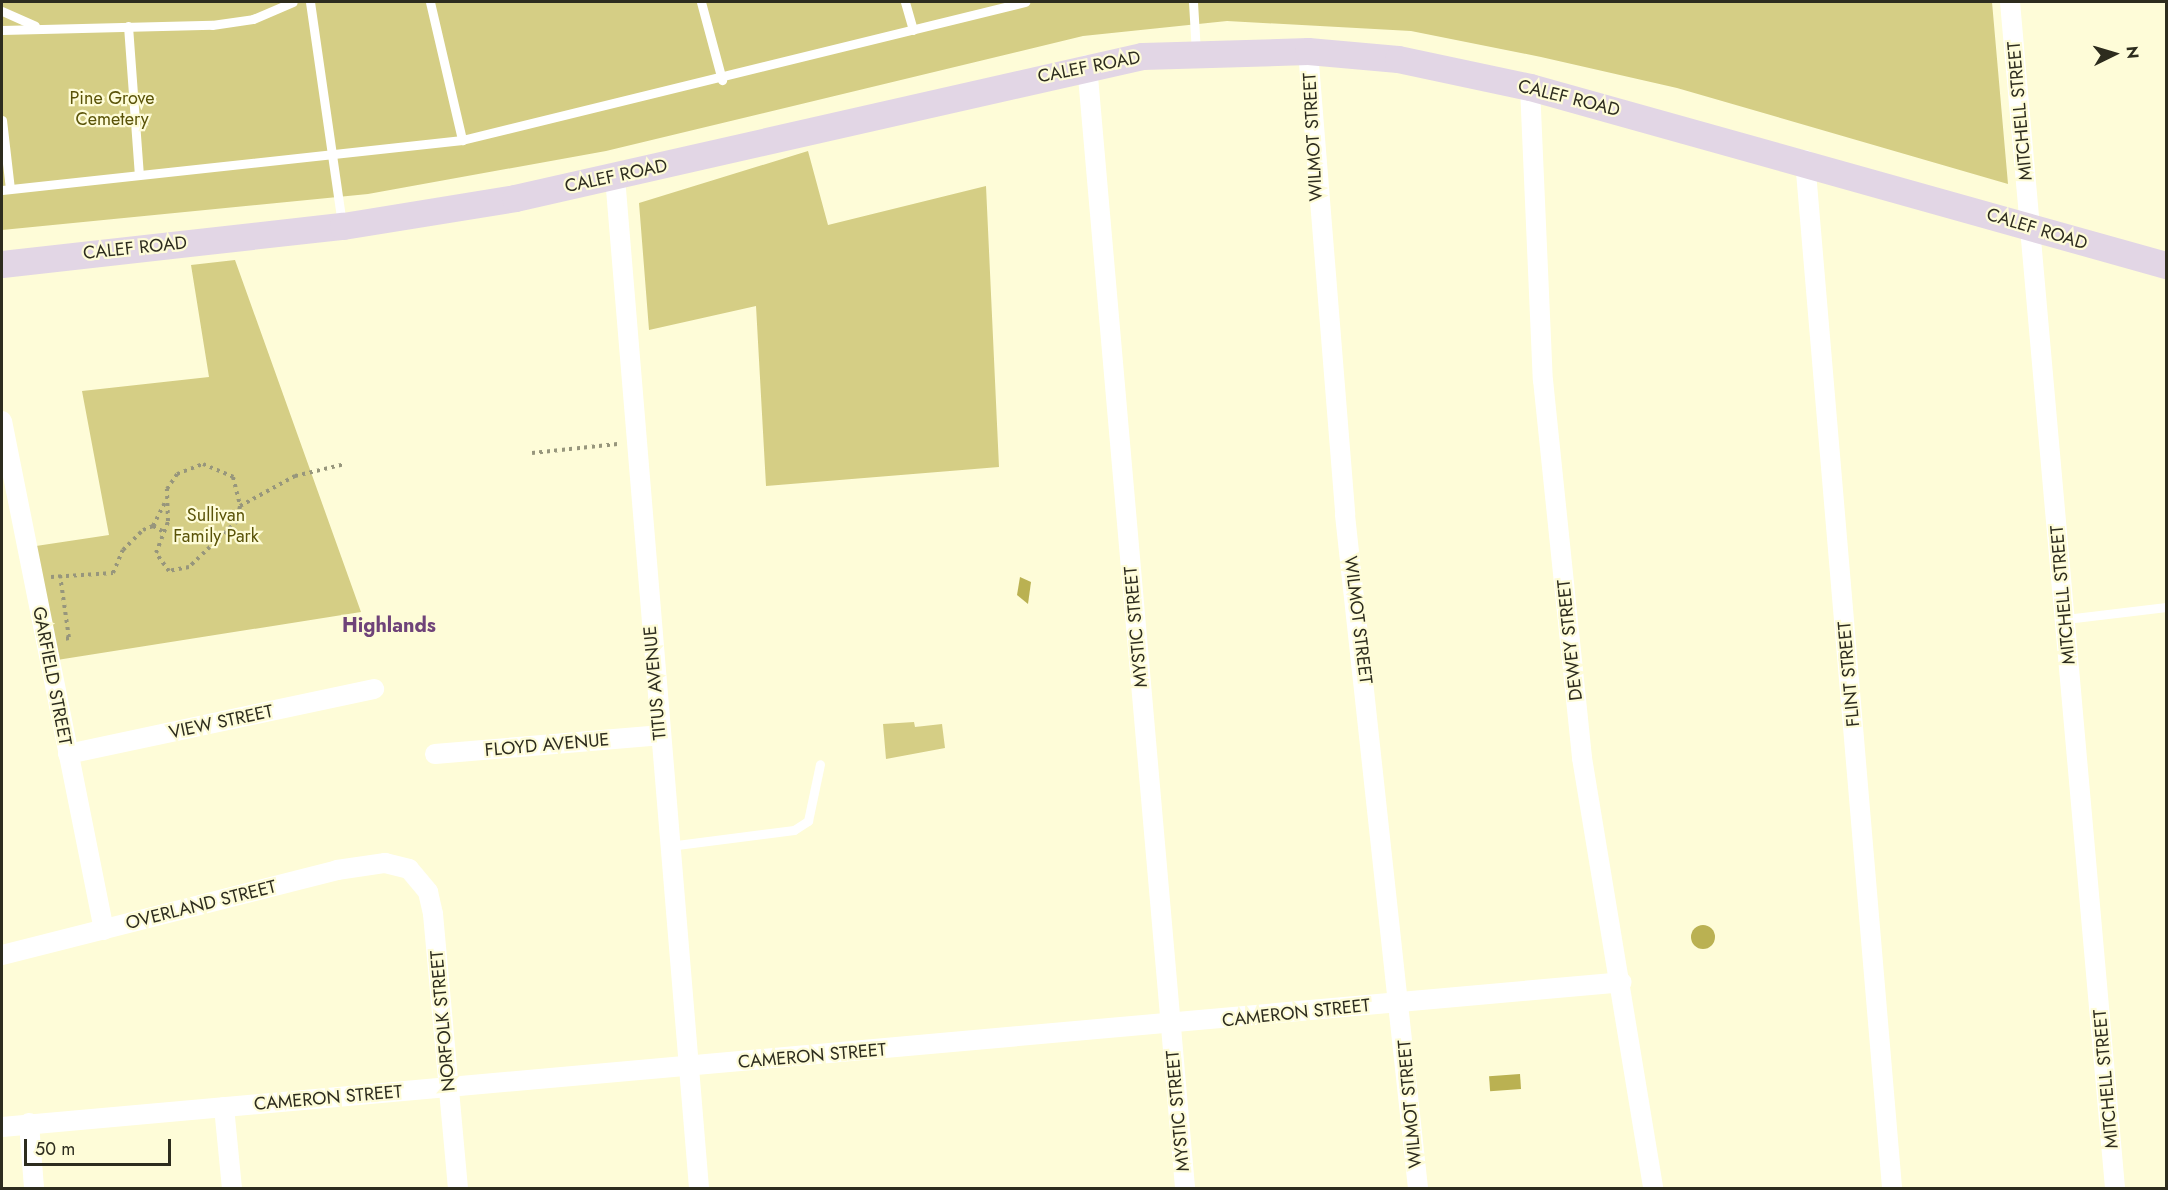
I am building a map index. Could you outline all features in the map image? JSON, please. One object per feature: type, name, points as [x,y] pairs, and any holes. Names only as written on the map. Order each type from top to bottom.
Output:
[{"type":"main road","name":"CALEF ROAD","points":[[2,264],[343,226],[615,177],[1087,65],[1196,52],[1308,51],[1398,59],[1530,87],[1805,160],[2166,266]]},
{"type":"street","name":"MITCHELL STREET","points":[[2010,2],[2115,1188]]},
{"type":"street","name":"WILMOT STREET","points":[[1308,51],[1345,515],[1401,1001],[1418,1188]]},
{"type":"street","name":"MYSTIC STREET","points":[[1087,65],[1185,1188]]},
{"type":"street","name":"DEWEY STREET","points":[[1530,87],[1543,380],[1579,734],[1622,982],[1653,1188]]},
{"type":"street","name":"FLINT STREET","points":[[1805,160],[1892,1188]]},
{"type":"street","name":"TITUS AVENUE","points":[[615,177],[634,443],[699,1188]]},
{"type":"street","name":"GARFIELD STREET","points":[[2,421],[104,930]]},
{"type":"street","name":"VIEW STREET","points":[[68,754],[374,689]]},
{"type":"street","name":"FLOYD AVENUE","points":[[435,754],[659,735]]},
{"type":"street","name":"OVERLAND STREET","points":[[2,955],[337,870],[385,863],[402,867]]},
{"type":"street","name":"NORFOLK STREET","points":[[402,867],[428,892],[433,914],[458,1188]]},
{"type":"street","name":"CAMERON STREET","points":[[2,1127],[1171,1026],[1401,1001],[1622,982]]},
{"type":"street","points":[[224,1107],[232,1188]]},
{"type":"street","points":[[29,1123],[34,1188]]},
{"type":"lane","points":[[2,30],[253,19],[293,2]]},
{"type":"lane","points":[[310,2],[343,226]]},
{"type":"lane","points":[[430,2],[462,140]]},
{"type":"lane","points":[[701,2],[722,80]]},
{"type":"lane","points":[[905,2],[913,30]]},
{"type":"lane","points":[[2,120],[6,189],[462,140],[722,80],[1025,2]]},
{"type":"lane","points":[[1192,2],[1196,52]]},
{"type":"lane","points":[[2,11],[37,27]]},
{"type":"lane","points":[[128,26],[139,175]]},
{"type":"lane","points":[[2066,619],[2166,607]]},
{"type":"lane","points":[[669,846],[794,830],[808,821],[820,764]]},
{"type":"path","points":[[532,453],[634,443]]},
{"type":"path","points":[[33,580],[60,575],[113,573],[123,550],[153,526],[177,474],[203,464],[233,477],[240,506],[232,527],[182,570],[169,571],[156,553],[164,532],[165,501]]},
{"type":"path","points":[[240,506],[295,476],[345,464]]},
{"type":"path","points":[[153,526],[164,532]]},
{"type":"path","points":[[60,575],[62,583]]},
{"type":"green space","name":"Pine Grove Cemetery","points":[[2,2],[1992,2],[2008,184],[1677,88],[1541,57],[1411,31],[1227,21],[1083,36],[606,151],[368,194],[2,230]]},
{"type":"green space","points":[[808,151],[828,225],[986,186],[999,467],[766,486],[756,306],[649,330],[639,203]]},
{"type":"green space","name":"Sullivan Family Park","points":[[235,260],[361,612],[57,660],[36,546],[109,535],[82,391],[209,377],[191,265]]},
{"type":"green space","points":[[914,722],[915,727],[942,724],[945,748],[886,759],[883,724]]},
{"type":"shaded area","points":[[1020,577],[1031,582],[1028,604],[1017,595]]},
{"type":"shaded area","points":[[1703,925],[1712,928],[1715,937],[1712,946],[1703,949],[1694,946],[1691,937],[1694,928]]},
{"type":"shaded area","points":[[1520,1074],[1521,1089],[1490,1091],[1489,1076]]},
{"type":"district","name":"Highlands","points":[[389,625]]}]
